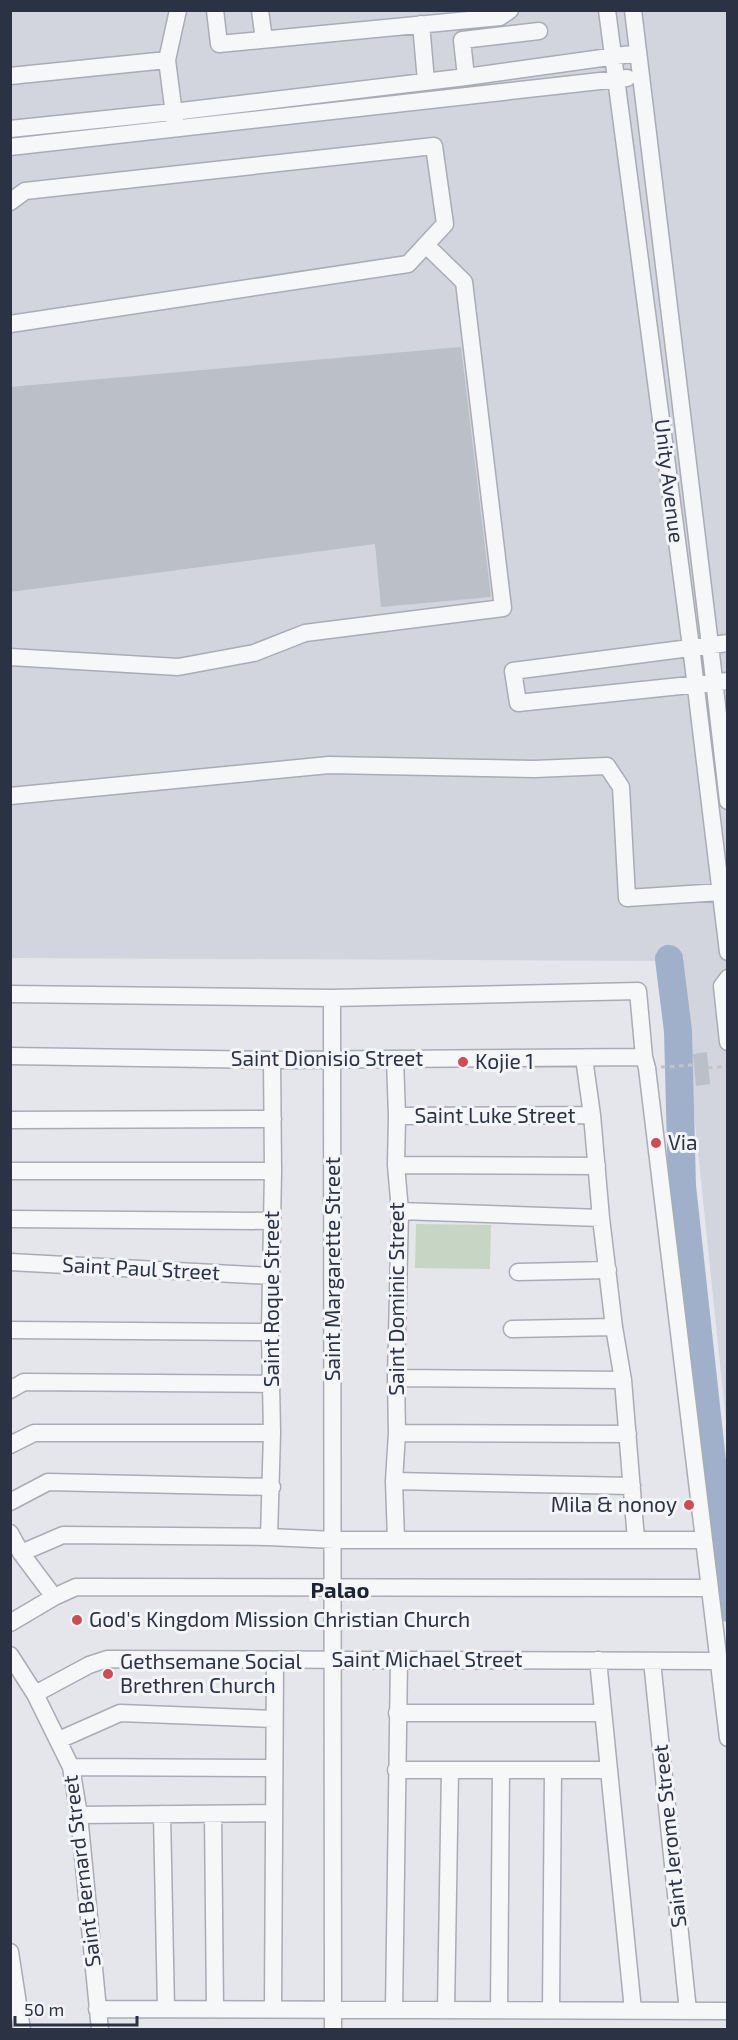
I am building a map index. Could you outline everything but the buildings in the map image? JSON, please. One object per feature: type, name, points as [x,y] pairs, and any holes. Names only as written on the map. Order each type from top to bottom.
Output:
[{"type":"street","points":[[177,129],[166,60],[178,10]]},
{"type":"street","points":[[215,10],[219,44],[500,17],[510,10]]},
{"type":"street","points":[[260,10],[264,40]]},
{"type":"street","name":"Unity Avenue","points":[[607,10],[691,647],[728,952]]},
{"type":"street","name":"Unity Avenue","points":[[633,10],[710,645],[721,682],[728,801]]},
{"type":"street","points":[[420,24],[426,81]]},
{"type":"street","points":[[466,77],[462,40],[539,31]]},
{"type":"street","points":[[10,129],[466,77],[638,53]]},
{"type":"street","points":[[10,76],[166,60]]},
{"type":"street","points":[[10,147],[641,77]]},
{"type":"street","points":[[10,202],[25,191],[434,146],[444,224],[408,264],[10,324]]},
{"type":"street","points":[[10,657],[178,667],[254,652],[305,633],[503,608],[464,282],[426,245]]},
{"type":"street","points":[[721,682],[518,703],[513,671],[728,643]]},
{"type":"street","points":[[10,796],[329,765],[534,769],[607,766],[621,787],[627,898],[721,892]]},
{"type":"street","points":[[728,978],[722,986],[728,1042]]},
{"type":"street","points":[[10,994],[332,998],[638,991],[644,1058],[649,1079],[728,1738]]},
{"type":"street","name":"Saint Margarette Street","points":[[332,998],[333,2030]]},
{"type":"street","name":"Saint Dionisio Street","points":[[10,1056],[272,1060],[644,1058]]},
{"type":"street","points":[[584,1058],[614,1327],[623,1380],[636,1540]]},
{"type":"street","name":"Saint Dominic Street","points":[[395,1059],[396,1165],[400,1211],[396,1378],[398,1433],[394,1481],[396,1540]]},
{"type":"street","name":"Saint Roque Street","points":[[269,1537],[273,1433],[270,1332],[273,1171],[272,1060]]},
{"type":"street","name":"Saint Luke Street","points":[[397,1116],[592,1116]]},
{"type":"street","points":[[10,1119],[273,1119]]},
{"type":"street","points":[[396,1165],[597,1166]]},
{"type":"street","points":[[10,1171],[273,1171]]},
{"type":"street","points":[[400,1211],[601,1218]]},
{"type":"street","points":[[10,1219],[272,1221]]},
{"type":"street","name":"Saint Paul Street","points":[[10,1262],[271,1276]]},
{"type":"street","points":[[518,1272],[608,1270]]},
{"type":"street","points":[[512,1329],[614,1327]]},
{"type":"street","points":[[10,1330],[270,1332]]},
{"type":"street","points":[[396,1378],[623,1380]]},
{"type":"street","points":[[10,1390],[24,1382],[272,1384]]},
{"type":"street","points":[[10,1445],[34,1433],[273,1433]]},
{"type":"street","points":[[398,1433],[628,1434]]},
{"type":"street","points":[[394,1481],[632,1486]]},
{"type":"street","points":[[10,1502],[48,1482],[272,1487]]},
{"type":"street","points":[[10,1533],[21,1553],[54,1597]]},
{"type":"street","points":[[21,1553],[63,1535],[269,1537],[334,1540],[703,1540]]},
{"type":"street","points":[[10,1623],[76,1587],[709,1588]]},
{"type":"street","name":"Saint Bernard Street","points":[[10,1655],[35,1694],[71,1767],[79,1815],[100,2030]]},
{"type":"street","name":"Saint Michael Street","points":[[35,1694],[89,1665],[107,1659],[719,1661]]},
{"type":"street","points":[[394,2010],[399,1659]]},
{"type":"street","points":[[273,2009],[275,1660]]},
{"type":"street","points":[[598,1660],[633,2010]]},
{"type":"street","name":"Saint Jerome Street","points":[[652,1661],[688,2011]]},
{"type":"street","points":[[59,1740],[120,1713],[274,1719]]},
{"type":"street","points":[[397,1713],[602,1713]]},
{"type":"street","points":[[71,1767],[274,1768]]},
{"type":"street","points":[[396,1770],[608,1770]]},
{"type":"street","points":[[446,2010],[450,1770]]},
{"type":"street","points":[[499,2010],[501,1770]]},
{"type":"street","points":[[551,2010],[553,1770]]},
{"type":"street","points":[[79,1815],[273,1813]]},
{"type":"street","points":[[162,1814],[166,2009]]},
{"type":"street","points":[[213,1814],[215,2009]]},
{"type":"street","points":[[11,1960],[22,2030]]},
{"type":"street","points":[[97,2009],[728,2011]]},
{"type":"path","points":[[665,1066],[693,1065]]},
{"type":"path","points":[[708,1068],[728,1066]]},
{"type":"shaded area","points":[[11,11],[727,11],[727,1431],[678,959],[661,961],[11,958]]},
{"type":"green space","points":[[416,1224],[491,1225],[490,1269],[415,1268]]},
{"type":"waterway","points":[[669,959],[678,1031],[682,1186],[728,1608]]},
{"type":"place","name":"Kojie 1","points":[[463,1062]]},
{"type":"place","name":"Via","points":[[656,1143]]},
{"type":"place","name":"Mila & nonoy","points":[[689,1505]]},
{"type":"place","name":"God's Kingdom Mission Christian Church","points":[[77,1620]]},
{"type":"place","name":"Gethsemane Social Brethren Church","points":[[108,1674]]},
{"type":"district","name":"Palao","points":[[340,1590]]}]
